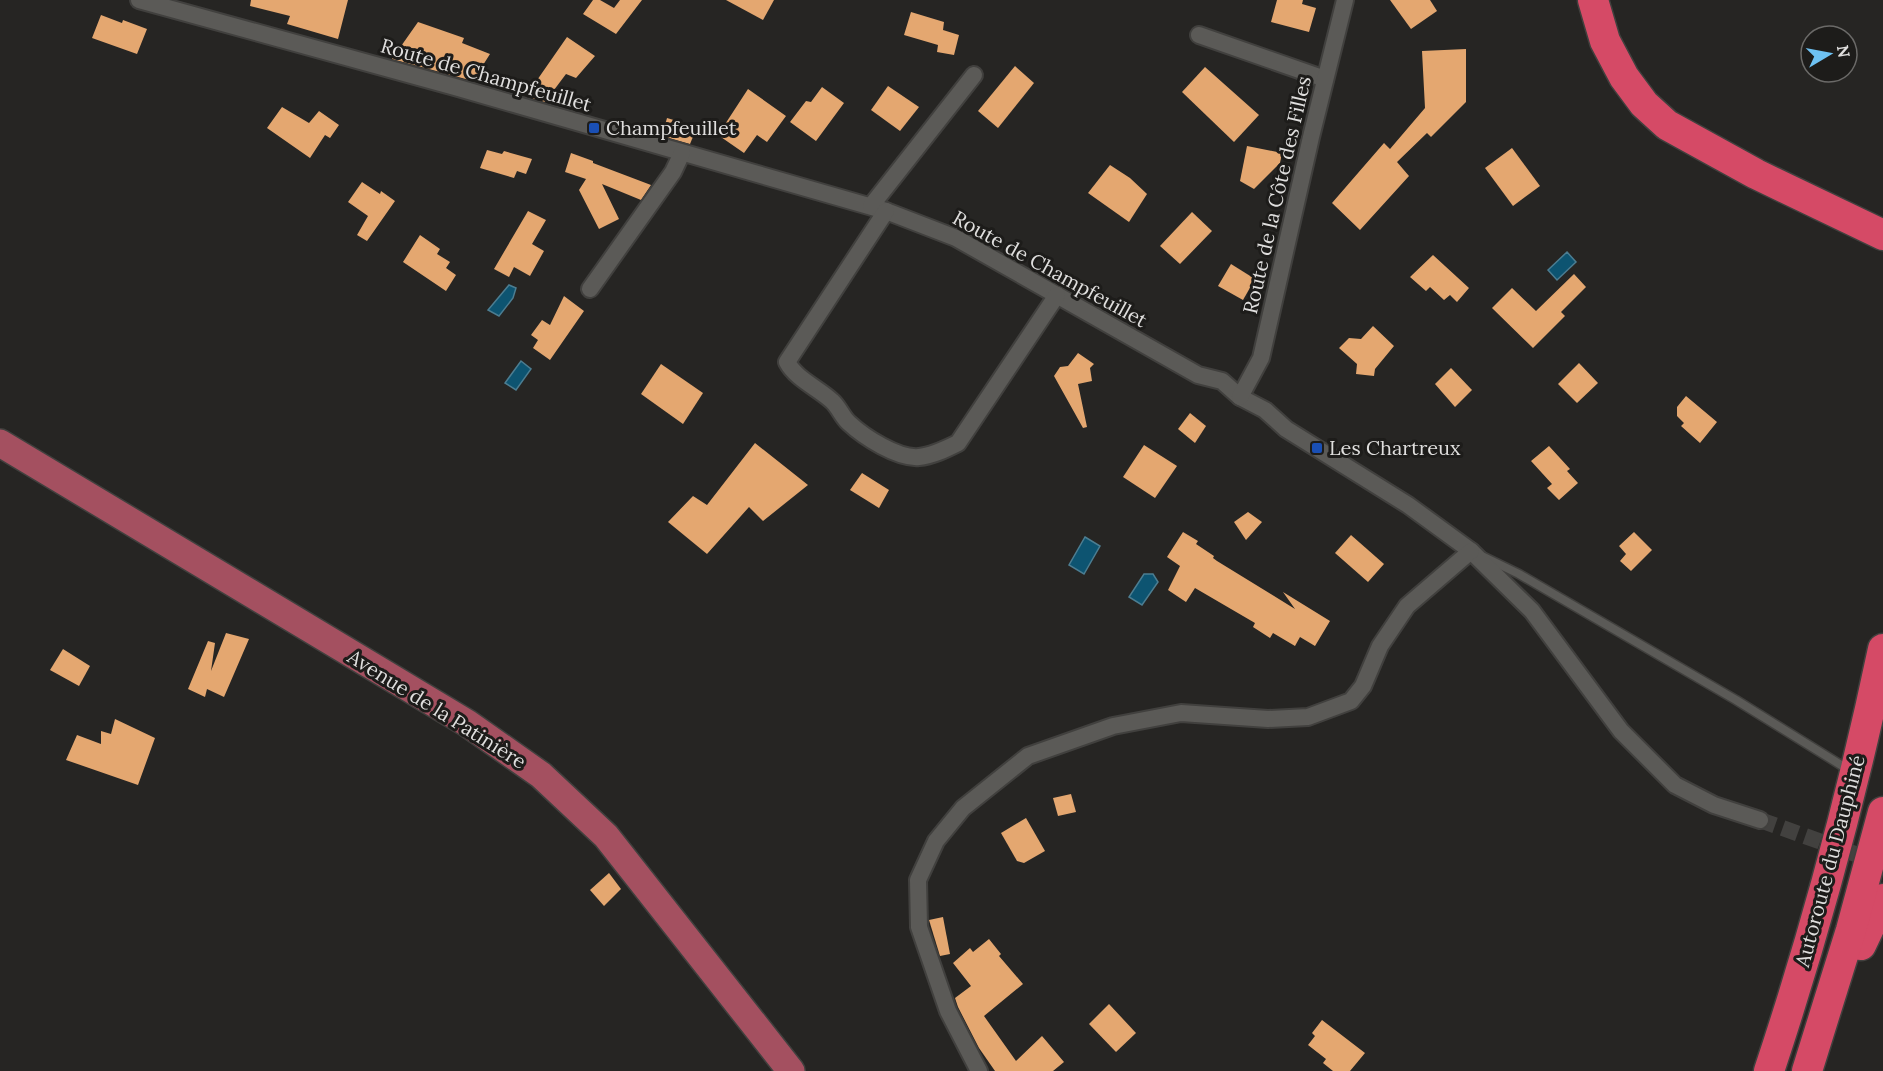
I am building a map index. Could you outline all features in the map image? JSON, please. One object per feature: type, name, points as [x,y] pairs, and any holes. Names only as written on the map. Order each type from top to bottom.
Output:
[{"type":"highway","points":[[1593,0],[1605,41],[1614,61],[1633,92],[1666,125],[1755,174],[1880,234]]},
{"type":"highway","points":[[1611,0],[1615,23],[1634,63],[1657,94],[1704,144]]},
{"type":"highway","name":"Autoroute du Dauphiné","points":[[1769,1071],[1817,916],[1883,649]]},
{"type":"highway","name":"Autoroute du Dauphiné","points":[[1806,1071],[1851,930],[1883,812]]},
{"type":"highway","points":[[1817,1041],[1883,899]]},
{"type":"main road","name":"Avenue de la Patinière","points":[[0,443],[467,723],[541,775],[606,836],[791,1071]]},
{"type":"street","name":"Route de Champfeuillet","points":[[139,0],[878,208],[956,238],[1198,375],[1222,381],[1240,397],[1265,410],[1286,429],[1408,505],[1471,551],[1532,611],[1621,731],[1675,785],[1714,805],[1760,820]]},
{"type":"street","name":"Route de la Côte des Filles","points":[[1240,397],[1261,358],[1346,0]]},
{"type":"street","points":[[1199,35],[1326,79]]},
{"type":"street","points":[[974,75],[878,208],[787,362],[792,372],[835,404],[848,423],[884,448],[902,455],[918,457],[941,451],[958,443],[1057,295]]},
{"type":"street","points":[[590,289],[673,172],[682,153]]},
{"type":"street","points":[[979,1071],[948,1011],[919,927],[918,880],[936,841],[963,808],[1028,756],[1113,726],[1181,713],[1268,718],[1308,717],[1351,701],[1363,686],[1380,646],[1407,606],[1471,551]]},
{"type":"lane","points":[[1471,551],[1519,574],[1736,700],[1854,773]]},
{"type":"water","points":[[1567,252],[1576,262],[1557,280],[1548,270]]},
{"type":"water","points":[[509,285],[516,288],[513,298],[499,316],[488,310]]},
{"type":"water","points":[[521,361],[531,369],[516,390],[505,383]]},
{"type":"water","points":[[1085,537],[1100,546],[1084,574],[1069,565]]},
{"type":"water","points":[[1144,574],[1153,574],[1158,582],[1142,605],[1129,597]]},
{"type":"building","points":[[251,0],[348,0],[338,39],[287,24],[290,16],[250,6]]},
{"type":"building","points":[[593,0],[600,0],[614,8],[620,0],[642,0],[616,34],[583,14]]},
{"type":"building","points":[[726,0],[774,0],[763,20]]},
{"type":"building","points":[[1277,0],[1303,0],[1302,4],[1316,8],[1309,32],[1271,22]]},
{"type":"building","points":[[1390,0],[1430,0],[1437,11],[1411,29]]},
{"type":"building","points":[[911,12],[944,22],[943,30],[959,35],[954,55],[937,52],[938,45],[904,35]]},
{"type":"building","points":[[101,15],[147,29],[137,54],[92,38]]},
{"type":"building","points":[[418,22],[464,38],[462,43],[490,54],[473,81],[392,59]]},
{"type":"building","points":[[567,37],[595,56],[576,78],[566,74],[545,102],[526,96]]},
{"type":"building","points":[[1466,49],[1466,102],[1431,137],[1427,133],[1397,162],[1409,176],[1360,230],[1332,203],[1384,143],[1390,149],[1425,108],[1422,51]]},
{"type":"building","points":[[1015,66],[1034,83],[998,128],[978,111]]},
{"type":"building","points":[[1205,67],[1259,115],[1234,142],[1182,92]]},
{"type":"building","points":[[888,86],[919,107],[900,131],[871,110]]},
{"type":"building","points":[[822,87],[844,103],[816,141],[790,122],[806,101],[811,102]]},
{"type":"building","points":[[748,89],[786,116],[767,142],[757,135],[744,153],[718,135]]},
{"type":"building","points":[[282,107],[309,123],[319,111],[339,125],[330,138],[325,135],[310,158],[267,128]]},
{"type":"building","points":[[667,118],[697,127],[690,144],[662,136]]},
{"type":"building","points":[[1247,146],[1282,153],[1280,163],[1254,189],[1240,181]]},
{"type":"building","points":[[1512,148],[1540,186],[1513,206],[1485,168]]},
{"type":"building","points":[[487,150],[502,154],[504,151],[532,159],[526,174],[517,171],[514,178],[480,168]]},
{"type":"building","points":[[571,153],[651,185],[641,200],[602,184],[619,219],[599,229],[579,190],[586,179],[565,172]]},
{"type":"building","points":[[1110,165],[1130,178],[1147,194],[1129,222],[1088,193]]},
{"type":"building","points":[[362,182],[395,201],[367,241],[357,235],[368,216],[348,202]]},
{"type":"building","points":[[528,211],[546,220],[532,244],[544,251],[530,276],[514,267],[509,277],[494,269]]},
{"type":"building","points":[[1192,212],[1212,231],[1180,264],[1160,246]]},
{"type":"building","points":[[420,235],[440,249],[437,254],[450,262],[446,268],[456,275],[446,291],[403,262]]},
{"type":"building","points":[[1433,255],[1469,288],[1457,302],[1450,295],[1444,300],[1430,287],[1426,291],[1410,277]]},
{"type":"building","points":[[1231,264],[1255,279],[1243,300],[1218,286]]},
{"type":"building","points":[[1574,274],[1586,287],[1561,312],[1565,316],[1533,348],[1492,308],[1512,288],[1536,311]]},
{"type":"building","points":[[564,296],[584,311],[550,360],[533,348],[538,340],[531,335],[542,320],[550,325]]},
{"type":"building","points":[[1373,326],[1394,346],[1375,369],[1374,376],[1356,374],[1357,364],[1339,348],[1349,338],[1361,339]]},
{"type":"building","points":[[1078,353],[1094,364],[1090,368],[1092,381],[1078,384],[1087,427],[1083,428],[1054,376],[1060,367],[1068,366]]},
{"type":"building","points":[[1579,363],[1598,383],[1577,403],[1558,384]]},
{"type":"building","points":[[661,364],[703,393],[683,424],[641,394]]},
{"type":"building","points":[[1451,368],[1472,390],[1455,407],[1435,384]]},
{"type":"building","points":[[1686,396],[1717,422],[1700,443],[1681,426],[1684,423],[1677,416],[1677,407]]},
{"type":"building","points":[[1190,413],[1206,426],[1195,443],[1178,429]]},
{"type":"building","points":[[755,443],[808,485],[763,521],[749,507],[707,554],[668,522],[693,496],[707,505]]},
{"type":"building","points":[[1144,445],[1177,466],[1155,498],[1123,477]]},
{"type":"building","points":[[1549,446],[1570,469],[1567,471],[1578,483],[1559,500],[1547,488],[1552,484],[1531,461]]},
{"type":"building","points":[[862,473],[889,490],[879,508],[850,490]]},
{"type":"building","points":[[1248,512],[1262,522],[1246,540],[1234,522]]},
{"type":"building","points":[[1183,532],[1198,541],[1196,544],[1214,556],[1213,558],[1217,561],[1295,609],[1283,592],[1330,621],[1315,646],[1300,637],[1295,646],[1273,633],[1270,638],[1253,627],[1255,623],[1195,588],[1186,602],[1168,590],[1180,566],[1167,557]]},
{"type":"building","points":[[1634,532],[1652,550],[1631,571],[1620,561],[1626,554],[1619,546]]},
{"type":"building","points":[[1351,535],[1384,564],[1368,582],[1335,553]]},
{"type":"building","points":[[226,633],[249,639],[224,697],[207,689],[205,697],[188,689],[208,641],[215,643],[211,671]]},
{"type":"building","points":[[63,649],[90,666],[79,686],[50,670]]},
{"type":"building","points":[[115,719],[155,738],[138,785],[66,760],[77,735],[101,744],[101,731],[111,734]]},
{"type":"building","points":[[1071,794],[1076,812],[1058,816],[1053,798]]},
{"type":"building","points":[[1026,818],[1045,851],[1024,863],[1017,861],[1001,833]]},
{"type":"building","points":[[609,873],[621,889],[604,906],[590,890]]},
{"type":"building","points":[[943,917],[950,954],[940,956],[929,920]]},
{"type":"building","points":[[989,939],[1001,954],[999,956],[1023,984],[984,1016],[1016,1061],[1042,1036],[1064,1062],[1053,1071],[995,1071],[979,1048],[958,1007],[955,998],[971,986],[953,963],[970,948],[973,952]]},
{"type":"building","points":[[1109,1004],[1136,1033],[1116,1052],[1089,1024]]},
{"type":"building","points":[[1322,1020],[1365,1053],[1350,1071],[1333,1071],[1323,1063],[1326,1059],[1308,1045],[1315,1036],[1312,1033]]},
{"type":"tunnel","points":[[1760,820],[1875,861]]},
{"type":"place","name":"Champfeuillet","points":[[594,128]]},
{"type":"place","name":"Les Chartreux","points":[[1317,448]]}]
